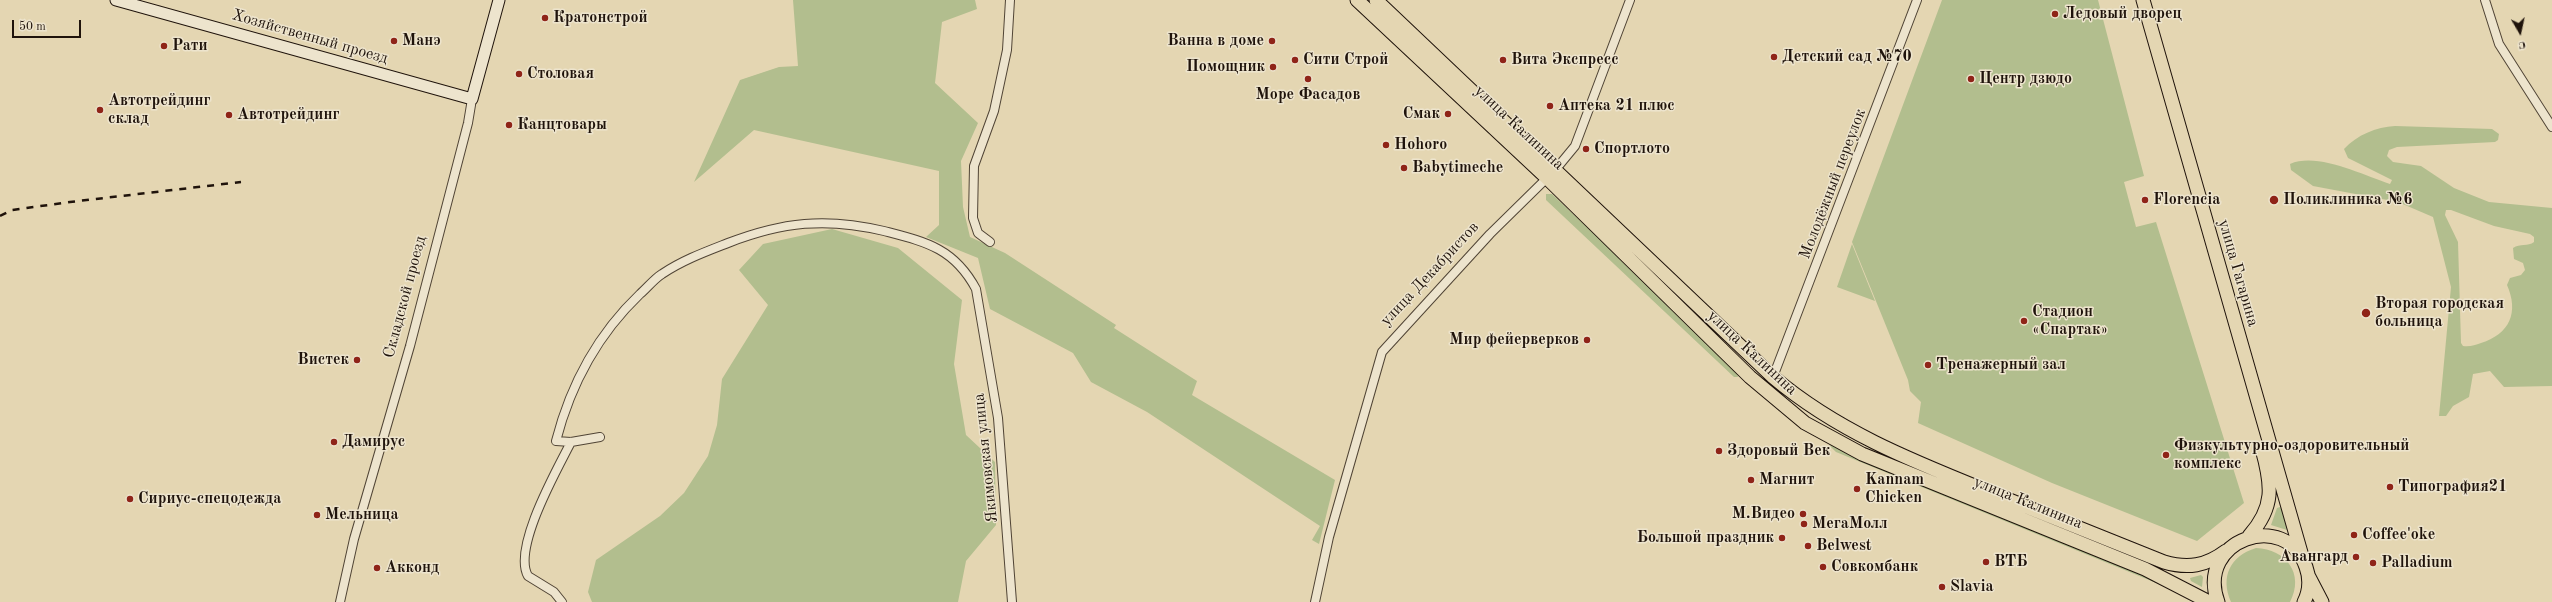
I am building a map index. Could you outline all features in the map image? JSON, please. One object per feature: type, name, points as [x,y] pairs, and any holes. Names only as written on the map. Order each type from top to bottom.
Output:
[{"type":"main road","name":"улица Калинина","points":[[1357,0],[1552,174],[1773,377],[1814,409],[1868,440],[1966,483],[2180,567],[2195,566],[2216,559],[2237,542],[2249,536]]},
{"type":"main road","name":"улица Калинина","points":[[1376,0],[1552,174],[1750,377],[1805,423],[1862,454],[2145,569],[2209,602]]},
{"type":"main road","name":"улица Гагарина","points":[[2139,4],[2203,228],[2270,480],[2270,495],[2264,516],[2249,536]]},
{"type":"main road","name":"улица Гагарина","points":[[2203,228],[2309,576]]},
{"type":"main road","points":[[2249,536],[2273,537],[2295,547],[2302,556]]},
{"type":"main road","points":[[2218,602],[2214,585],[2215,574],[2218,562],[2226,551]]},
{"type":"main road","points":[[2304,602],[2308,588],[2309,576]]},
{"type":"main road","points":[[2309,576],[2322,602]]},
{"type":"street","name":"Хозяйственный проезд","points":[[116,0],[472,99]]},
{"type":"street","name":"Складской проезд","points":[[340,602],[354,540],[410,346],[468,123],[472,99],[499,0]]},
{"type":"street","points":[[990,242],[978,234],[973,218],[974,166],[994,111],[1007,50],[1010,0]]},
{"type":"street","name":"улица Декабристов","points":[[1315,602],[1329,538],[1382,352],[1495,229],[1552,174],[1575,146],[1630,0]]},
{"type":"street","name":"Молодёжный переулок","points":[[1773,377],[1917,0]]},
{"type":"street","points":[[2485,0],[2499,44],[2552,127]]},
{"type":"street","name":"Якимовская улица","points":[[571,442],[556,441],[564,410],[586,361],[603,335],[632,302],[661,274],[688,258],[756,232],[798,223],[852,224],[933,245],[952,257],[967,272],[976,289],[998,418],[1012,602]]},
{"type":"street","points":[[562,602],[554,592],[528,576],[526,572],[526,551],[541,499],[571,442],[600,437]]},
{"type":"green space","points":[[793,0],[975,0],[977,9],[942,22],[935,83],[978,123],[961,161],[963,207],[970,237],[1005,253],[1116,325],[1114,328],[1197,381],[1192,395],[1335,480],[1319,544],[1312,540],[1320,526],[1147,412],[1091,382],[1073,353],[990,309],[978,258],[926,237],[939,225],[939,171],[754,130],[694,182],[740,80],[779,67],[798,66]]},
{"type":"green space","points":[[1942,0],[2098,0],[2144,176],[2124,182],[2136,227],[2156,222],[2244,503],[2197,541],[2052,483],[1918,423],[1921,402],[1910,391],[1908,380],[1852,242]]},
{"type":"green space","points":[[2388,127],[2492,129],[2499,134],[2498,140],[2495,142],[2397,147],[2389,150],[2387,156],[2393,162],[2421,166],[2454,188],[2489,202],[2552,208],[2552,386],[2504,387],[2490,371],[2473,374],[2469,397],[2453,406],[2446,416],[2439,416],[2451,287],[2433,217],[2398,202],[2313,186],[2291,170],[2290,164],[2301,161],[2314,161],[2340,166],[2390,184],[2392,180],[2348,158],[2344,149],[2349,144],[2367,133]],"holes":[[[2446,210],[2451,210],[2494,226],[2530,234],[2534,237],[2534,242],[2513,248],[2514,259],[2523,263],[2525,270],[2521,275],[2510,278],[2507,285],[2511,295],[2512,313],[2505,328],[2491,339],[2470,346],[2463,346],[2461,343],[2458,242],[2445,215]]]},
{"type":"green space","points":[[1546,194],[1552,194],[1736,368],[1738,377],[1734,377],[1546,200]]},
{"type":"green space","points":[[832,229],[898,248],[962,300],[954,364],[966,435],[995,462],[996,525],[966,561],[958,602],[592,602],[588,592],[596,560],[660,516],[684,493],[708,456],[717,425],[722,379],[768,305],[739,270],[763,244]]},
{"type":"green space","points":[[1852,244],[1875,301],[1837,287]]},
{"type":"green space","points":[[1829,445],[1839,447],[2169,585],[2171,589],[1836,452]]},
{"type":"green space","points":[[2280,507],[2282,509],[2287,530],[2271,525],[2277,508]]},
{"type":"green space","points":[[2256,548],[2267,549],[2276,553],[2284,558],[2290,565],[2294,573],[2295,582],[2294,592],[2290,602],[2231,602],[2227,584],[2227,576],[2230,569],[2240,556]]},
{"type":"green space","points":[[2201,575],[2203,577],[2202,587],[2191,581],[2190,578]]},
{"type":"railway","points":[[0,216],[12,210],[241,182]]},
{"type":"place","name":"Ледовый дворец","points":[[2055,14]]},
{"type":"place","name":"Кратонстрой","points":[[545,18]]},
{"type":"place","name":"Манэ","points":[[394,41]]},
{"type":"place","name":"Ванна в доме","points":[[1272,41]]},
{"type":"place","name":"Рати","points":[[164,46]]},
{"type":"place","name":"Детский сад №70","points":[[1774,57]]},
{"type":"place","name":"Сити Строй","points":[[1295,60]]},
{"type":"place","name":"Вита Экспресс","points":[[1503,60]]},
{"type":"place","name":"Помощник","points":[[1273,67]]},
{"type":"place","name":"Столовая","points":[[519,74]]},
{"type":"place","name":"Море Фасадов","points":[[1308,79]]},
{"type":"place","name":"Центр дзюдо","points":[[1971,79]]},
{"type":"place","name":"Аптека 21 плюс","points":[[1550,106]]},
{"type":"place","name":"Автотрейдинг склад","points":[[100,110]]},
{"type":"place","name":"Смак","points":[[1448,114]]},
{"type":"place","name":"Автотрейдинг","points":[[229,115]]},
{"type":"place","name":"Канцтовары","points":[[509,125]]},
{"type":"place","name":"Hohoro","points":[[1386,145]]},
{"type":"place","name":"Спортлото","points":[[1586,149]]},
{"type":"place","name":"Babytimeche","points":[[1404,168]]},
{"type":"place","name":"Florencia","points":[[2145,200]]},
{"type":"place","name":"Поликлиника №6","points":[[2274,200]]},
{"type":"place","name":"Вторая городская больница","points":[[2366,313]]},
{"type":"place","name":"Стадион «Спартак»","points":[[2024,321]]},
{"type":"place","name":"Мир фейерверков","points":[[1587,340]]},
{"type":"place","name":"Вистек","points":[[357,360]]},
{"type":"place","name":"Тренажерный зал","points":[[1928,365]]},
{"type":"place","name":"Дамирус","points":[[334,442]]},
{"type":"place","name":"Здоровый Век","points":[[1719,451]]},
{"type":"place","name":"Физкультурно-оздоровительный комплекс","points":[[2166,455]]},
{"type":"place","name":"Магнит","points":[[1751,480]]},
{"type":"place","name":"Типография21","points":[[2390,487]]},
{"type":"place","name":"Kannam Chicken","points":[[1857,489]]},
{"type":"place","name":"Сириус-спецодежда","points":[[130,499]]},
{"type":"place","name":"М.Видео","points":[[1803,514]]},
{"type":"place","name":"Мельница","points":[[317,515]]},
{"type":"place","name":"МегаМолл","points":[[1804,524]]},
{"type":"place","name":"Coffee'oke","points":[[2354,535]]},
{"type":"place","name":"Большой праздник","points":[[1782,538]]},
{"type":"place","name":"Belwest","points":[[1808,546]]},
{"type":"place","name":"Авангард","points":[[2356,557]]},
{"type":"place","name":"ВТБ","points":[[1986,562]]},
{"type":"place","name":"Palladium","points":[[2373,563]]},
{"type":"place","name":"Совкомбанк","points":[[1823,567]]},
{"type":"place","name":"Акконд","points":[[377,568]]},
{"type":"place","name":"Slavia","points":[[1942,587]]}]
